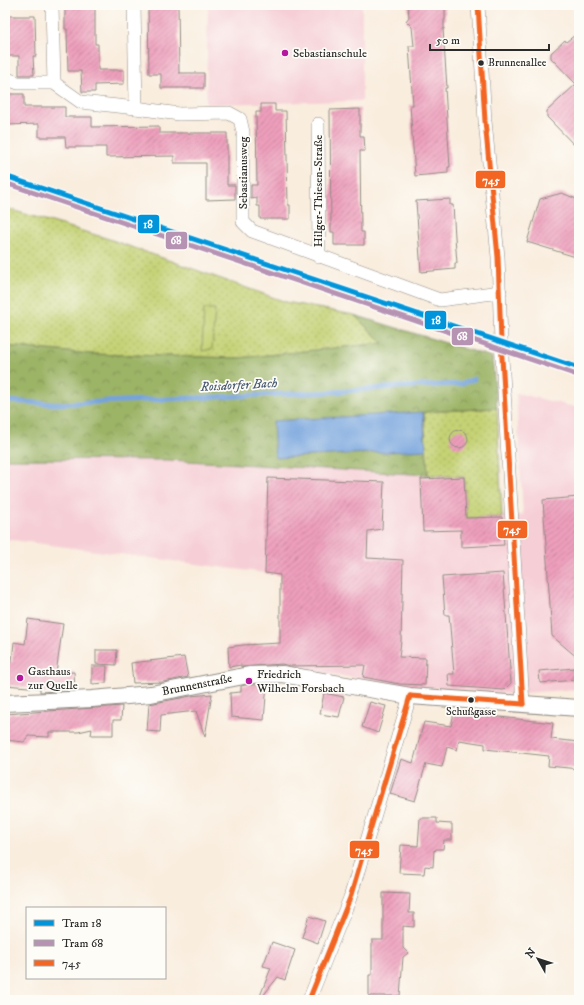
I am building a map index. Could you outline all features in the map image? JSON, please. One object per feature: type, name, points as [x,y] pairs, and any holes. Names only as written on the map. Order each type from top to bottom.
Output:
[{"type":"street","points":[[5,78],[18,83],[54,83],[52,5]]},
{"type":"street","points":[[134,5],[136,108]]},
{"type":"street","points":[[478,5],[485,121],[498,257],[501,342],[523,704]]},
{"type":"street","name":"Sebastianusweg","points":[[54,83],[81,102],[180,114],[229,113],[240,119],[243,132],[243,222],[252,231],[319,257],[440,300],[500,292]]},
{"type":"street","name":"Hilger-Thiesen-Straße","points":[[318,124],[319,257]]},
{"type":"street","name":"Brunnenstraße","points":[[5,703],[92,699],[151,694],[249,675],[282,674],[410,696],[579,708]]},
{"type":"street","points":[[309,1000],[350,898],[410,696]]},
{"type":"shaded area","name":"Sebastianschule","points":[[208,5],[362,5],[362,101],[206,104]]},
{"type":"shaded area","points":[[516,393],[579,408],[579,689],[509,694],[393,684],[280,666],[280,575],[5,539],[5,459],[169,460],[464,477],[466,518],[523,515]]},
{"type":"green space","points":[[5,208],[109,239],[286,302],[354,315],[383,343],[239,358],[90,354],[5,346]]},
{"type":"green space","points":[[204,309],[215,309],[212,349],[202,351]]},
{"type":"green space","points":[[354,315],[492,357],[497,408],[424,412],[428,475],[169,460],[5,459],[5,346],[90,354],[239,358],[383,343]]},
{"type":"green space","points":[[497,408],[502,517],[466,518],[464,477],[428,475],[423,412]]},
{"type":"water","points":[[423,412],[426,450],[275,458],[273,421]]},
{"type":"building","points":[[65,5],[95,5],[95,44],[98,44],[98,70],[124,70],[124,84],[95,85],[95,92],[82,92],[81,71],[68,71]]},
{"type":"building","points":[[148,5],[178,5],[179,73],[204,73],[204,88],[161,88],[161,74],[149,74]]},
{"type":"building","points":[[408,5],[445,5],[445,20],[443,29],[450,167],[448,167],[448,173],[415,176],[410,105],[413,105],[409,46],[414,46],[412,27],[406,21],[409,17]]},
{"type":"building","points":[[5,16],[35,16],[36,56],[33,56],[34,75],[19,75],[19,56],[6,56]]},
{"type":"building","points":[[579,32],[579,150],[547,117],[547,111],[576,84],[551,58],[551,53],[565,40],[566,42]]},
{"type":"building","points":[[5,94],[24,94],[24,107],[65,107],[65,117],[92,117],[92,127],[159,126],[159,133],[227,133],[227,185],[235,185],[235,199],[206,200],[206,163],[174,163],[174,156],[106,157],[106,147],[66,147],[65,137],[39,137],[39,124],[5,125]]},
{"type":"building","points":[[261,104],[275,104],[275,111],[286,111],[288,205],[290,205],[290,219],[260,219],[260,206],[257,206],[257,198],[251,199],[251,185],[257,185],[256,112],[261,112]]},
{"type":"building","points":[[360,109],[360,136],[364,136],[365,151],[360,151],[361,232],[364,232],[364,245],[334,245],[334,232],[331,232],[330,110]]},
{"type":"building","points":[[562,193],[579,200],[579,258],[527,242],[540,199]]},
{"type":"building","points":[[450,199],[450,205],[453,205],[457,263],[455,263],[455,269],[421,272],[416,201]]},
{"type":"building","points":[[459,430],[465,433],[468,439],[465,445],[459,448],[453,445],[450,439],[453,433]]},
{"type":"building","points":[[464,477],[466,518],[502,517],[504,545],[461,547],[461,530],[423,531],[421,479]]},
{"type":"building","points":[[268,478],[384,482],[382,529],[368,531],[367,558],[403,560],[401,641],[399,657],[426,658],[425,685],[400,684],[363,677],[365,665],[289,666],[282,664],[241,667],[241,665],[229,667],[228,647],[280,643],[280,575],[265,573]]},
{"type":"building","points":[[579,497],[579,659],[552,636],[543,500]]},
{"type":"building","points":[[503,573],[511,683],[504,690],[449,686],[448,674],[454,674],[449,615],[445,615],[442,577]]},
{"type":"building","points":[[28,619],[63,624],[56,673],[74,672],[75,690],[40,692],[40,688],[5,685],[5,661],[12,662],[14,642],[25,644]]},
{"type":"building","points":[[96,650],[117,650],[116,665],[96,664]]},
{"type":"building","points":[[184,657],[188,677],[164,682],[133,683],[131,663]]},
{"type":"building","points":[[92,666],[107,666],[106,683],[92,684]]},
{"type":"building","points":[[575,668],[576,680],[540,683],[539,671]]},
{"type":"building","points":[[250,684],[267,684],[264,720],[231,717],[230,693],[241,692],[241,686]]},
{"type":"building","points":[[324,693],[344,697],[339,717],[320,714]]},
{"type":"building","points":[[212,694],[205,737],[196,711],[161,715],[160,732],[147,731],[149,704],[191,696]]},
{"type":"building","points":[[370,702],[386,706],[378,733],[362,727]]},
{"type":"building","points":[[122,706],[121,720],[113,720],[113,735],[91,735],[92,729],[78,732],[49,732],[49,737],[28,736],[24,742],[5,740],[5,714]]},
{"type":"building","points":[[454,713],[553,723],[551,739],[579,742],[579,769],[548,766],[549,756],[485,749],[485,744],[459,740],[457,750],[447,747],[442,767],[426,764],[415,801],[390,794],[401,759],[413,763],[424,722],[451,726]]},
{"type":"building","points":[[420,818],[437,818],[437,823],[452,824],[452,840],[444,840],[443,849],[434,850],[433,867],[425,866],[424,874],[399,873],[401,845],[418,846]]},
{"type":"building","points":[[383,893],[410,894],[409,913],[414,913],[414,927],[403,926],[403,948],[408,953],[403,957],[400,996],[369,996],[369,975],[372,975],[372,940],[383,940]]},
{"type":"building","points":[[309,916],[325,921],[318,943],[302,937]]},
{"type":"building","points":[[272,942],[295,950],[285,980],[278,977],[262,997],[260,996],[271,968],[263,966]]},
{"type":"waterway","name":"Roisdorfer Bach","points":[[5,401],[55,404],[332,392],[461,384],[474,379]]},
{"type":"tram line","name":"18","points":[[5,176],[579,368]]},
{"type":"tram line","name":"68","points":[[5,183],[577,375]]},
{"type":"transit line","name":"745","points":[[478,5],[485,121],[498,257],[501,341],[523,704]]},
{"type":"transit line","name":"745","points":[[410,696],[523,704]]},
{"type":"transit line","name":"745","points":[[309,1000],[350,898],[410,696]]},
{"type":"place","name":"Sebastianschule","points":[[285,53]]},
{"type":"place","name":"Brunnenallee","points":[[481,63]]},
{"type":"place","name":"Gasthaus zur Quelle","points":[[20,678]]},
{"type":"place","name":"Friedrich Wilhelm Forsbach","points":[[249,681]]},
{"type":"place","name":"Schußgasse","points":[[471,700]]}]
